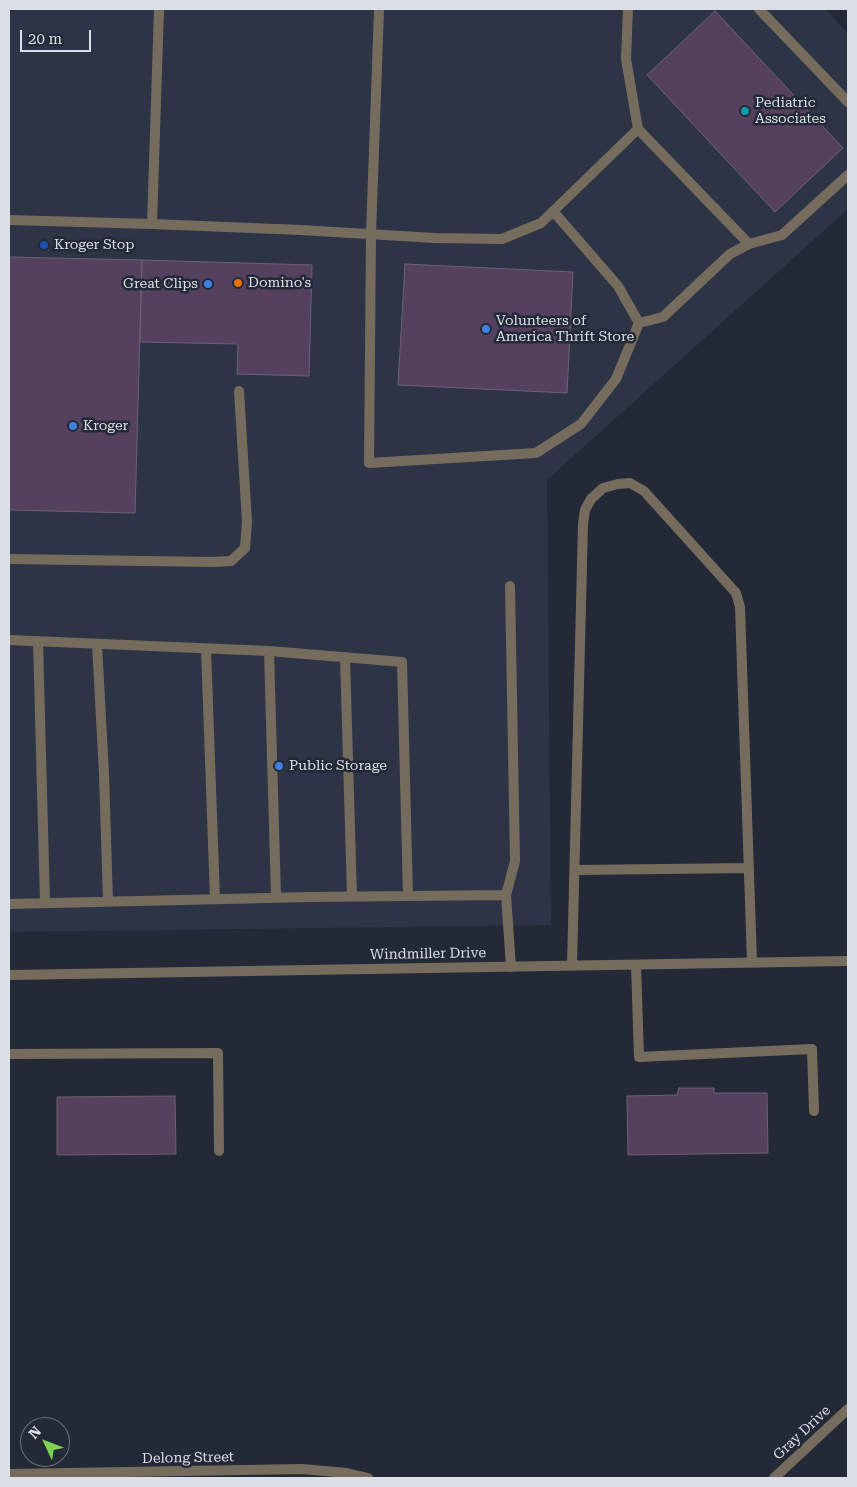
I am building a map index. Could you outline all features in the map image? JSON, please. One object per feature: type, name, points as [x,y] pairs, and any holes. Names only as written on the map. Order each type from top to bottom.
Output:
[{"type":"street","points":[[152,224],[159,9]]},
{"type":"street","points":[[379,9],[371,234],[369,463],[536,453],[581,424],[616,379],[638,323],[618,286],[553,211]]},
{"type":"street","points":[[628,9],[626,59],[638,129],[749,244]]},
{"type":"street","points":[[759,9],[848,102]]},
{"type":"street","points":[[9,220],[152,224],[435,238],[502,239],[540,223],[638,129]]},
{"type":"street","points":[[638,323],[662,317],[730,254],[749,244],[782,235],[848,175]]},
{"type":"street","points":[[9,559],[231,561],[245,548],[247,522],[239,391]]},
{"type":"street","points":[[572,966],[583,524],[585,510],[591,499],[603,488],[630,483],[644,491],[736,592],[740,607],[752,962]]},
{"type":"street","points":[[510,586],[515,861],[506,895],[511,966]]},
{"type":"street","points":[[9,640],[268,651],[402,662],[408,896]]},
{"type":"street","points":[[38,641],[45,903]]},
{"type":"street","points":[[97,644],[108,902]]},
{"type":"street","points":[[206,649],[215,899]]},
{"type":"street","points":[[268,651],[276,897]]},
{"type":"street","points":[[344,657],[352,896]]},
{"type":"street","points":[[574,870],[749,868]]},
{"type":"street","points":[[9,904],[276,897],[506,895]]},
{"type":"street","name":"Windmiller Drive","points":[[9,975],[848,961]]},
{"type":"street","points":[[636,964],[639,1057],[812,1049],[814,1111]]},
{"type":"street","points":[[9,1054],[218,1053],[219,1151]]},
{"type":"street","name":"Gray Drive","points":[[774,1478],[848,1409]]},
{"type":"street","name":"Delong Street","points":[[9,1474],[302,1469],[347,1473],[368,1478]]},
{"type":"shaded area","points":[[9,9],[826,9],[848,34],[848,209],[547,480],[551,925],[9,932]]},
{"type":"building","name":"Pediatric Associates","points":[[715,11],[843,148],[775,212],[647,75]]},
{"type":"building","name":"Kroger","points":[[9,257],[142,260],[135,513],[9,510]]},
{"type":"building","points":[[142,260],[312,265],[309,376],[237,374],[238,344],[140,342]]},
{"type":"building","name":"Volunteers of America Thrift Store","points":[[405,264],[573,272],[567,393],[398,385]]},
{"type":"building","points":[[679,1088],[714,1088],[714,1093],[767,1093],[768,1153],[628,1155],[627,1096],[677,1095]]},
{"type":"building","points":[[175,1096],[176,1154],[57,1155],[57,1097]]},
{"type":"place","name":"Pediatric Associates","points":[[745,111]]},
{"type":"place","name":"Kroger Stop","points":[[44,245]]},
{"type":"place","name":"Domino's","points":[[238,283]]},
{"type":"place","name":"Great Clips","points":[[208,284]]},
{"type":"place","name":"Volunteers of America Thrift Store","points":[[486,329]]},
{"type":"place","name":"Kroger","points":[[73,426]]},
{"type":"place","name":"Public Storage","points":[[279,766]]}]
